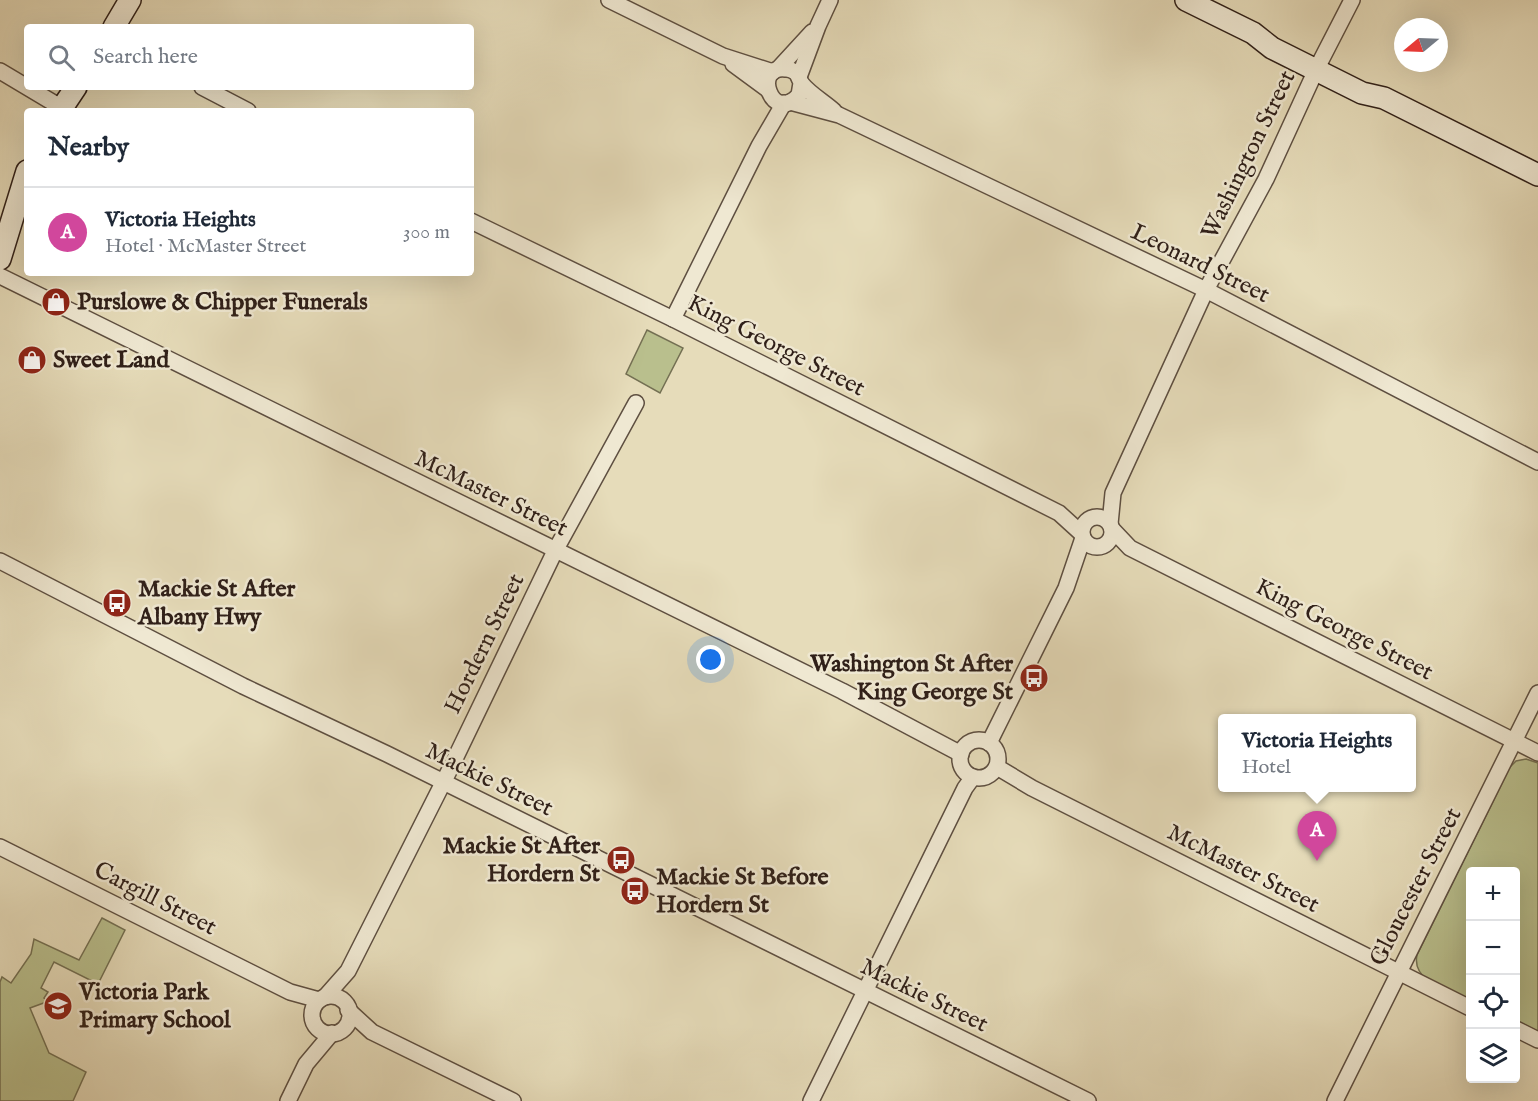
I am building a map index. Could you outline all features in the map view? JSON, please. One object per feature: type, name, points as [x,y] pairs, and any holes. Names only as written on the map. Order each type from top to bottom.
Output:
[{"type":"main road","points":[[116,24],[130,0]]},
{"type":"main road","points":[[1186,0],[1253,33],[1272,48],[1319,64],[1362,93],[1384,98],[1538,176]]},
{"type":"main road","points":[[62,108],[74,90]]},
{"type":"main road","points":[[0,259],[24,181]]},
{"type":"street","points":[[609,0],[723,57],[768,92],[773,99],[787,103]]},
{"type":"street","points":[[673,319],[759,146],[787,103],[799,95],[800,80],[818,26],[830,0]]},
{"type":"street","name":"Washington Street","points":[[1102,522],[1113,493],[1206,290],[1266,179],[1319,64],[1352,0]]},
{"type":"street","points":[[759,146],[768,92],[767,82],[818,26]]},
{"type":"street","points":[[723,57],[776,71],[790,69],[800,80]]},
{"type":"street","points":[[0,70],[24,86]]},
{"type":"street","name":"Leonard Street","points":[[800,80],[839,115]]},
{"type":"street","points":[[30,90],[58,108]]},
{"type":"street","points":[[208,90],[242,108]]},
{"type":"street","name":"Leonard Street","points":[[787,103],[839,115],[1206,290],[1538,462]]},
{"type":"street","name":"King George Street","points":[[474,222],[673,319],[1059,513],[1102,522],[1130,548],[1538,753]]},
{"type":"street","name":"McMaster Street","points":[[0,276],[842,691],[961,754]]},
{"type":"street","name":"Hordern Street","points":[[322,998],[348,971],[555,551],[636,403]]},
{"type":"street","name":"King George Street","points":[[1059,513],[1082,536]]},
{"type":"street","points":[[989,743],[1066,588],[1075,565],[1084,524],[1102,522],[1111,538],[1102,547],[1084,556],[1075,565]]},
{"type":"street","points":[[1082,536],[1089,545],[1102,547]]},
{"type":"street","name":"King George Street","points":[[1102,547],[1130,548]]},
{"type":"street","name":"Mackie Street","points":[[0,561],[234,682],[443,782],[1088,1101]]},
{"type":"street","name":"Gloucester Street","points":[[1335,1101],[1538,693]]},
{"type":"street","points":[[980,740],[989,743],[996,751],[997,767],[987,777],[973,777],[962,768],[961,754],[970,743],[980,740]]},
{"type":"street","name":"McMaster Street","points":[[997,767],[1032,788],[1466,1006]]},
{"type":"street","points":[[811,1101],[973,777]]},
{"type":"street","name":"Cargill Street","points":[[0,847],[290,992],[322,998]]},
{"type":"street","name":"Hordern Street","points":[[346,1006],[348,971]]},
{"type":"street","name":"Cargill Street","points":[[290,992],[313,1020]]},
{"type":"street","points":[[288,1101],[306,1064],[313,1020],[312,1011],[322,998],[332,996],[346,1006],[372,1032],[513,1101]]},
{"type":"street","points":[[306,1064],[349,1019],[346,1006]]},
{"type":"street","points":[[313,1020],[323,1032],[372,1032]]},
{"type":"street","points":[[1520,1031],[1538,1040]]},
{"type":"green space","points":[[647,330],[683,348],[660,393],[626,374]]},
{"type":"green space","points":[[1526,759],[1538,763],[1538,1035],[1520,1026],[1520,867],[1466,867],[1466,1000],[1434,985],[1420,972],[1417,964],[1417,955],[1510,767],[1516,761]]},
{"type":"green space","points":[[102,918],[125,930],[98,984],[54,962],[41,988],[48,992],[44,998],[49,1001],[30,1008],[49,1053],[86,1072],[73,1101],[0,1101],[0,982],[2,977],[11,983],[31,954],[34,939],[79,960]]},
{"type":"place","name":"Purslowe & Chipper Funerals","points":[[56,302]]},
{"type":"place","name":"Sweet Land","points":[[32,360]]},
{"type":"place","name":"Mackie St After Albany Hwy","points":[[117,603]]},
{"type":"place","name":"Washington St After King George St","points":[[1034,678]]},
{"type":"place","name":"Mackie St After Hordern St","points":[[621,860]]},
{"type":"place","name":"Victoria Heights","points":[[1317,861]]},
{"type":"place","name":"Mackie St Before Hordern St","points":[[635,891]]},
{"type":"place","name":"Victoria Park Primary School","points":[[58,1006]]}]
